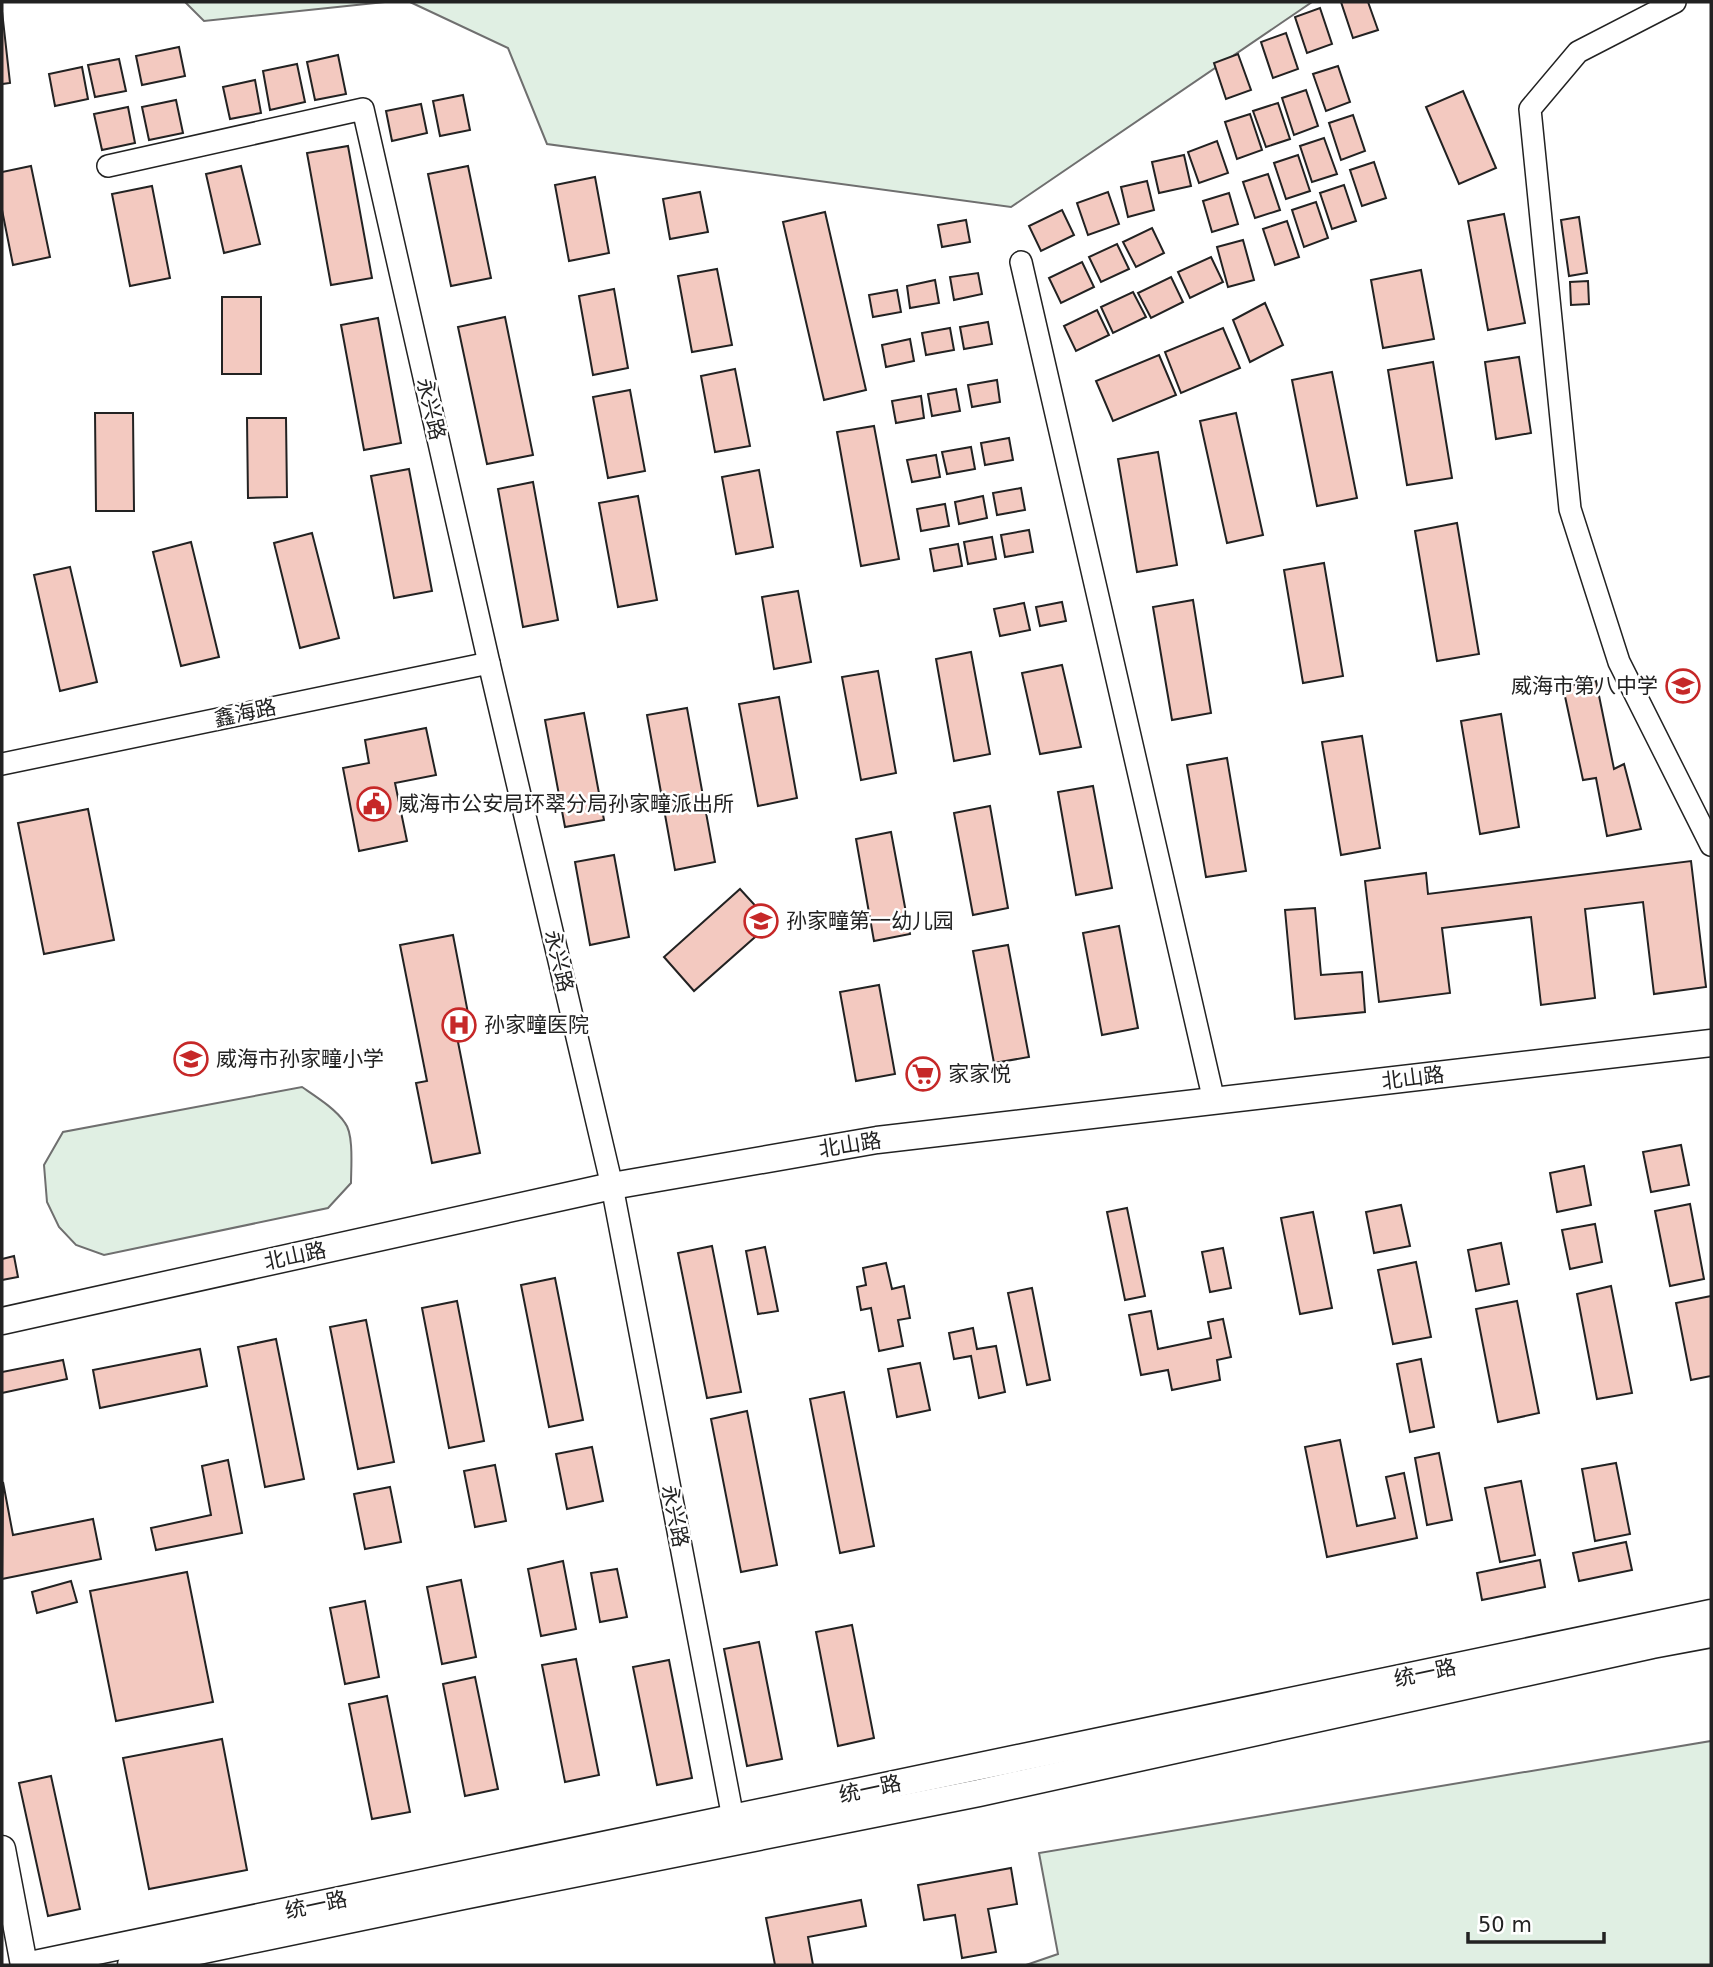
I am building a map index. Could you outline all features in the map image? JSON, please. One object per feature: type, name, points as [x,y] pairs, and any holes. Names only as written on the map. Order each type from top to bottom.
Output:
[{"type":"main road","name":"北山路","points":[[2,1321],[612,1186],[877,1140],[1711,1043]]},
{"type":"main road","name":"统一路","points":[[30,1965],[1711,1613]]},
{"type":"main road","name":"统一路","points":[[131,1965],[450,1898],[979,1793],[1711,1634]]},
{"type":"main road","points":[[2,1849],[24,1965]]},
{"type":"street","points":[[1675,2],[1578,52],[1530,109],[1570,509],[1619,662],[1711,845]]},
{"type":"street","name":"永兴路","points":[[108,166],[363,109],[612,1186],[733,1818]]},
{"type":"street","points":[[1021,262],[1214,1101]]},
{"type":"street","name":"鑫海路","points":[[2,764],[489,663]]},
{"type":"green space","points":[[185,2],[385,2],[204,21]]},
{"type":"green space","points":[[410,2],[1312,2],[1011,207],[547,144],[508,48]]},
{"type":"green space","points":[[302,1087],[336,1113],[345,1123],[350,1135],[351,1183],[328,1208],[104,1255],[76,1245],[59,1227],[47,1202],[44,1165],[63,1132]]},
{"type":"green space","points":[[1711,1741],[1711,1965],[1026,1965],[1058,1954],[1039,1853]]},
{"type":"building","points":[[1341,2],[1368,2],[1378,30],[1353,38]]},
{"type":"building","points":[[1320,8],[1332,44],[1307,53],[1295,17]]},
{"type":"building","points":[[2,11],[10,83],[2,84]]},
{"type":"building","points":[[1286,33],[1298,69],[1273,78],[1261,42]]},
{"type":"building","points":[[179,47],[185,76],[142,85],[136,56]]},
{"type":"building","points":[[1238,54],[1251,90],[1226,99],[1214,63]]},
{"type":"building","points":[[338,55],[346,94],[315,100],[307,62]]},
{"type":"building","points":[[119,59],[126,91],[95,97],[88,65]]},
{"type":"building","points":[[297,64],[305,102],[270,110],[263,71]]},
{"type":"building","points":[[1338,66],[1350,102],[1326,111],[1313,74]]},
{"type":"building","points":[[82,67],[88,99],[55,106],[49,74]]},
{"type":"building","points":[[255,80],[261,113],[230,119],[223,87]]},
{"type":"building","points":[[1306,90],[1318,126],[1294,135],[1282,98]]},
{"type":"building","points":[[1463,91],[1496,168],[1459,184],[1426,107]]},
{"type":"building","points":[[463,95],[470,130],[440,136],[433,101]]},
{"type":"building","points":[[176,100],[183,133],[149,140],[142,107]]},
{"type":"building","points":[[1278,103],[1290,139],[1266,147],[1253,111]]},
{"type":"building","points":[[421,104],[427,133],[392,141],[386,111]]},
{"type":"building","points":[[128,107],[135,143],[102,150],[94,114]]},
{"type":"building","points":[[1250,114],[1262,150],[1237,159],[1225,122]]},
{"type":"building","points":[[1353,115],[1365,151],[1341,160],[1329,123]]},
{"type":"building","points":[[1324,138],[1337,174],[1312,182],[1300,146]]},
{"type":"building","points":[[1217,141],[1228,173],[1199,183],[1188,152]]},
{"type":"building","points":[[348,146],[372,278],[331,285],[307,153]]},
{"type":"building","points":[[1184,155],[1191,186],[1159,193],[1152,162]]},
{"type":"building","points":[[1298,155],[1310,191],[1286,199],[1274,163]]},
{"type":"building","points":[[1374,162],[1386,198],[1362,206],[1350,170]]},
{"type":"building","points":[[31,166],[50,257],[13,265],[2,210],[2,172]]},
{"type":"building","points":[[241,166],[260,244],[224,253],[206,174]]},
{"type":"building","points":[[468,166],[491,278],[451,286],[428,174]]},
{"type":"building","points":[[1268,174],[1280,210],[1255,218],[1243,182]]},
{"type":"building","points":[[595,177],[609,253],[569,261],[555,185]]},
{"type":"building","points":[[1147,181],[1154,210],[1128,217],[1121,187]]},
{"type":"building","points":[[1344,185],[1356,221],[1332,229],[1320,193]]},
{"type":"building","points":[[152,186],[170,278],[130,286],[112,194]]},
{"type":"building","points":[[700,192],[708,232],[670,239],[663,199]]},
{"type":"building","points":[[1108,192],[1119,224],[1088,235],[1077,203]]},
{"type":"building","points":[[1229,193],[1238,224],[1212,232],[1203,201]]},
{"type":"building","points":[[1316,202],[1328,238],[1304,247],[1292,210]]},
{"type":"building","points":[[1062,210],[1074,235],[1041,251],[1029,226]]},
{"type":"building","points":[[825,212],[866,390],[824,400],[783,222]]},
{"type":"building","points":[[1504,214],[1525,323],[1488,330],[1468,221]]},
{"type":"building","points":[[1579,217],[1587,273],[1569,276],[1561,220]]},
{"type":"building","points":[[966,220],[970,242],[942,247],[938,225]]},
{"type":"building","points":[[1287,221],[1299,257],[1275,265],[1263,229]]},
{"type":"building","points":[[1152,228],[1164,253],[1136,267],[1123,242]]},
{"type":"building","points":[[1243,240],[1254,280],[1228,287],[1217,247]]},
{"type":"building","points":[[1117,244],[1129,269],[1101,282],[1089,257]]},
{"type":"building","points":[[1211,257],[1223,282],[1190,298],[1178,272]]},
{"type":"building","points":[[1082,262],[1094,287],[1061,303],[1049,278]]},
{"type":"building","points":[[717,269],[732,345],[692,352],[678,276]]},
{"type":"building","points":[[1421,270],[1434,339],[1383,348],[1371,280]]},
{"type":"building","points":[[978,273],[982,294],[954,300],[950,277]]},
{"type":"building","points":[[1171,277],[1183,302],[1151,318],[1138,293]]},
{"type":"building","points":[[935,280],[939,303],[910,308],[907,286]]},
{"type":"building","points":[[1588,281],[1589,304],[1571,305],[1570,282]]},
{"type":"building","points":[[614,289],[628,368],[593,375],[579,296]]},
{"type":"building","points":[[897,290],[901,312],[873,317],[869,295]]},
{"type":"building","points":[[1133,292],[1146,317],[1113,333],[1101,307]]},
{"type":"building","points":[[222,297],[261,297],[261,374],[222,374]]},
{"type":"building","points":[[1265,303],[1283,345],[1250,362],[1233,320]]},
{"type":"building","points":[[1097,310],[1109,335],[1076,351],[1064,326]]},
{"type":"building","points":[[505,317],[533,455],[487,464],[458,327]]},
{"type":"building","points":[[378,318],[401,443],[364,450],[341,325]]},
{"type":"building","points":[[988,322],[992,344],[964,349],[960,327]]},
{"type":"building","points":[[950,328],[954,350],[926,355],[922,333]]},
{"type":"building","points":[[1223,328],[1240,368],[1181,393],[1165,352]]},
{"type":"building","points":[[910,339],[914,361],[886,367],[882,345]]},
{"type":"building","points":[[1159,355],[1176,395],[1113,421],[1096,381]]},
{"type":"building","points":[[1519,357],[1531,433],[1496,439],[1485,362]]},
{"type":"building","points":[[1433,362],[1452,478],[1407,485],[1388,370]]},
{"type":"building","points":[[735,369],[750,446],[715,452],[701,376]]},
{"type":"building","points":[[1332,372],[1357,498],[1317,506],[1292,380]]},
{"type":"building","points":[[997,380],[1000,402],[972,407],[968,385]]},
{"type":"building","points":[[956,389],[960,411],[932,416],[928,394]]},
{"type":"building","points":[[630,390],[645,471],[608,478],[593,397]]},
{"type":"building","points":[[921,396],[924,418],[896,423],[892,401]]},
{"type":"building","points":[[95,413],[133,413],[134,511],[96,511]]},
{"type":"building","points":[[1236,413],[1263,535],[1227,543],[1200,421]]},
{"type":"building","points":[[247,418],[286,418],[287,497],[248,498]]},
{"type":"building","points":[[874,426],[899,559],[861,566],[837,432]]},
{"type":"building","points":[[1009,438],[1013,460],[985,465],[981,443]]},
{"type":"building","points":[[971,447],[975,469],[947,474],[942,452]]},
{"type":"building","points":[[1158,452],[1177,565],[1137,572],[1118,459]]},
{"type":"building","points":[[936,455],[940,477],[912,482],[907,460]]},
{"type":"building","points":[[409,469],[432,591],[394,598],[371,476]]},
{"type":"building","points":[[759,470],[773,547],[736,554],[722,477]]},
{"type":"building","points":[[533,482],[558,620],[523,627],[498,489]]},
{"type":"building","points":[[1021,488],[1025,510],[997,515],[993,493]]},
{"type":"building","points":[[638,496],[657,600],[618,607],[599,503]]},
{"type":"building","points":[[983,496],[987,518],[959,524],[955,502]]},
{"type":"building","points":[[945,504],[949,526],[921,531],[917,509]]},
{"type":"building","points":[[1457,523],[1479,654],[1437,661],[1415,531]]},
{"type":"building","points":[[1029,530],[1033,552],[1005,557],[1001,535]]},
{"type":"building","points":[[312,533],[339,638],[300,648],[274,543]]},
{"type":"building","points":[[992,537],[996,559],[968,564],[964,542]]},
{"type":"building","points":[[191,542],[219,657],[181,666],[153,552]]},
{"type":"building","points":[[958,544],[962,566],[934,571],[930,549]]},
{"type":"building","points":[[1324,563],[1343,676],[1303,683],[1284,570]]},
{"type":"building","points":[[70,567],[97,682],[60,691],[34,575]]},
{"type":"building","points":[[798,591],[811,662],[774,669],[762,597]]},
{"type":"building","points":[[1193,600],[1211,713],[1172,720],[1153,607]]},
{"type":"building","points":[[1062,602],[1066,621],[1040,626],[1036,607]]},
{"type":"building","points":[[1024,603],[1030,630],[1000,636],[994,609]]},
{"type":"building","points":[[971,652],[990,754],[954,761],[936,659]]},
{"type":"building","points":[[1062,665],[1081,747],[1040,754],[1022,673]]},
{"type":"building","points":[[878,671],[896,773],[861,780],[842,677]]},
{"type":"building","points":[[1596,681],[1614,769],[1624,764],[1641,829],[1607,836],[1596,778],[1583,780],[1563,687]]},
{"type":"building","points":[[779,697],[797,798],[758,806],[739,704]]},
{"type":"building","points":[[687,708],[715,862],[675,870],[647,715]]},
{"type":"building","points":[[584,713],[604,820],[565,827],[545,720]]},
{"type":"building","points":[[1501,714],[1519,827],[1480,834],[1461,721]]},
{"type":"building","points":[[426,728],[436,775],[395,783],[407,841],[359,851],[343,768],[369,763],[365,740]]},
{"type":"building","points":[[1362,736],[1380,848],[1341,855],[1322,742]]},
{"type":"building","points":[[1227,758],[1246,871],[1206,877],[1187,765]]},
{"type":"building","points":[[1093,786],[1112,888],[1076,895],[1058,792]]},
{"type":"building","points":[[990,806],[1008,908],[973,915],[954,813]]},
{"type":"building","points":[[88,809],[114,940],[44,954],[18,823]]},
{"type":"building","points":[[891,832],[910,934],[874,941],[856,839]]},
{"type":"building","points":[[614,855],[629,937],[590,945],[575,862]]},
{"type":"building","points":[[1691,861],[1706,987],[1654,994],[1643,902],[1585,909],[1595,998],[1541,1005],[1531,917],[1442,928],[1450,993],[1379,1002],[1365,881],[1426,873],[1428,894]]},
{"type":"building","points":[[740,889],[771,923],[694,991],[664,957]]},
{"type":"building","points":[[1315,908],[1321,975],[1362,972],[1365,1012],[1295,1019],[1285,910]]},
{"type":"building","points":[[1119,926],[1138,1028],[1102,1035],[1083,933]]},
{"type":"building","points":[[453,935],[472,1034],[457,1037],[480,1153],[432,1163],[416,1083],[427,1081],[400,945]]},
{"type":"building","points":[[1008,945],[1029,1057],[994,1063],[973,951]]},
{"type":"building","points":[[879,985],[895,1074],[856,1081],[840,992]]},
{"type":"building","points":[[1681,1145],[1689,1185],[1651,1192],[1643,1152]]},
{"type":"building","points":[[1584,1166],[1591,1205],[1557,1212],[1550,1173]]},
{"type":"building","points":[[1690,1204],[1704,1279],[1670,1286],[1655,1211]]},
{"type":"building","points":[[1401,1205],[1410,1246],[1374,1253],[1366,1212]]},
{"type":"building","points":[[1127,1208],[1145,1296],[1125,1300],[1107,1212]]},
{"type":"building","points":[[1313,1212],[1332,1308],[1300,1314],[1281,1218]]},
{"type":"building","points":[[1595,1224],[1602,1262],[1570,1269],[1562,1230]]},
{"type":"building","points":[[1501,1243],[1509,1284],[1476,1291],[1468,1250]]},
{"type":"building","points":[[712,1246],[741,1392],[707,1398],[678,1253]]},
{"type":"building","points":[[765,1247],[778,1311],[758,1314],[746,1251]]},
{"type":"building","points":[[1223,1248],[1231,1288],[1210,1292],[1202,1252]]},
{"type":"building","points":[[14,1256],[18,1277],[2,1280],[2,1259]]},
{"type":"building","points":[[1416,1262],[1431,1337],[1393,1344],[1378,1270]]},
{"type":"building","points":[[886,1263],[892,1289],[904,1286],[910,1318],[898,1320],[903,1346],[879,1351],[871,1308],[861,1310],[857,1287],[866,1285],[863,1268]]},
{"type":"building","points":[[555,1278],[583,1420],[549,1427],[521,1285]]},
{"type":"building","points":[[1611,1286],[1632,1393],[1597,1399],[1577,1294]]},
{"type":"building","points":[[1032,1288],[1050,1380],[1027,1385],[1008,1293]]},
{"type":"building","points":[[1711,1296],[1711,1376],[1691,1380],[1676,1303]]},
{"type":"building","points":[[457,1301],[484,1441],[449,1448],[422,1308]]},
{"type":"building","points":[[1517,1301],[1539,1413],[1498,1422],[1476,1309]]},
{"type":"building","points":[[1151,1311],[1158,1349],[1211,1338],[1208,1322],[1223,1319],[1231,1357],[1217,1360],[1220,1380],[1172,1390],[1168,1370],[1141,1375],[1129,1315]]},
{"type":"building","points":[[366,1320],[394,1462],[358,1469],[330,1327]]},
{"type":"building","points":[[973,1328],[977,1349],[996,1346],[1005,1392],[979,1398],[971,1356],[954,1359],[949,1333]]},
{"type":"building","points":[[276,1339],[304,1479],[265,1487],[238,1347]]},
{"type":"building","points":[[200,1349],[207,1386],[100,1408],[93,1370]]},
{"type":"building","points":[[1421,1359],[1434,1427],[1410,1432],[1397,1364]]},
{"type":"building","points":[[63,1360],[67,1379],[2,1393],[2,1372]]},
{"type":"building","points":[[920,1363],[930,1410],[897,1417],[888,1369]]},
{"type":"building","points":[[844,1392],[874,1546],[840,1553],[810,1399]]},
{"type":"building","points":[[747,1411],[777,1565],[741,1572],[711,1419]]},
{"type":"building","points":[[1340,1440],[1357,1526],[1395,1518],[1386,1477],[1404,1473],[1417,1538],[1327,1557],[1305,1447]]},
{"type":"building","points":[[592,1447],[603,1501],[567,1509],[556,1454]]},
{"type":"building","points":[[1439,1453],[1452,1520],[1427,1525],[1415,1458]]},
{"type":"building","points":[[228,1460],[242,1533],[156,1550],[151,1528],[211,1515],[202,1466]]},
{"type":"building","points":[[1616,1463],[1630,1534],[1595,1541],[1582,1469]]},
{"type":"building","points":[[495,1465],[506,1521],[475,1527],[464,1471]]},
{"type":"building","points":[[1521,1481],[1535,1555],[1500,1562],[1485,1488]]},
{"type":"building","points":[[3,1482],[13,1535],[93,1519],[101,1559],[2,1579]]},
{"type":"building","points":[[390,1487],[401,1542],[365,1549],[354,1494]]},
{"type":"building","points":[[1626,1542],[1632,1570],[1579,1581],[1573,1553]]},
{"type":"building","points":[[1540,1560],[1545,1587],[1482,1600],[1477,1573]]},
{"type":"building","points":[[563,1561],[576,1629],[541,1636],[528,1569]]},
{"type":"building","points":[[617,1569],[627,1617],[600,1622],[591,1573]]},
{"type":"building","points":[[187,1572],[213,1702],[116,1721],[90,1591]]},
{"type":"building","points":[[461,1580],[476,1657],[442,1664],[427,1587]]},
{"type":"building","points":[[71,1581],[77,1602],[37,1613],[32,1592]]},
{"type":"building","points":[[365,1601],[379,1677],[345,1684],[330,1608]]},
{"type":"building","points":[[852,1625],[874,1738],[838,1746],[816,1632]]},
{"type":"building","points":[[759,1642],[782,1759],[747,1766],[724,1649]]},
{"type":"building","points":[[576,1659],[599,1775],[565,1782],[542,1665]]},
{"type":"building","points":[[669,1660],[692,1778],[657,1785],[633,1667]]},
{"type":"building","points":[[475,1677],[498,1789],[465,1796],[443,1684]]},
{"type":"building","points":[[387,1696],[410,1812],[372,1819],[349,1704]]},
{"type":"building","points":[[222,1739],[247,1870],[149,1889],[123,1758]]},
{"type":"building","points":[[51,1776],[80,1909],[48,1916],[19,1783]]},
{"type":"building","points":[[1011,1868],[1017,1904],[988,1909],[996,1952],[962,1958],[955,1915],[924,1920],[918,1885]]},
{"type":"building","points":[[861,1900],[866,1926],[808,1937],[813,1965],[775,1965],[766,1918]]},
{"type":"place","name":"威海市第八中学","points":[[1683,686]]},
{"type":"place","name":"威海市公安局环翠分局孙家疃派出所","points":[[374,804]]},
{"type":"place","name":"孙家疃第一幼儿园","points":[[761,921]]},
{"type":"place","name":"孙家疃医院","points":[[459,1025]]},
{"type":"place","name":"威海市孙家疃小学","points":[[191,1059]]},
{"type":"place","name":"家家悦","points":[[923,1074]]}]
